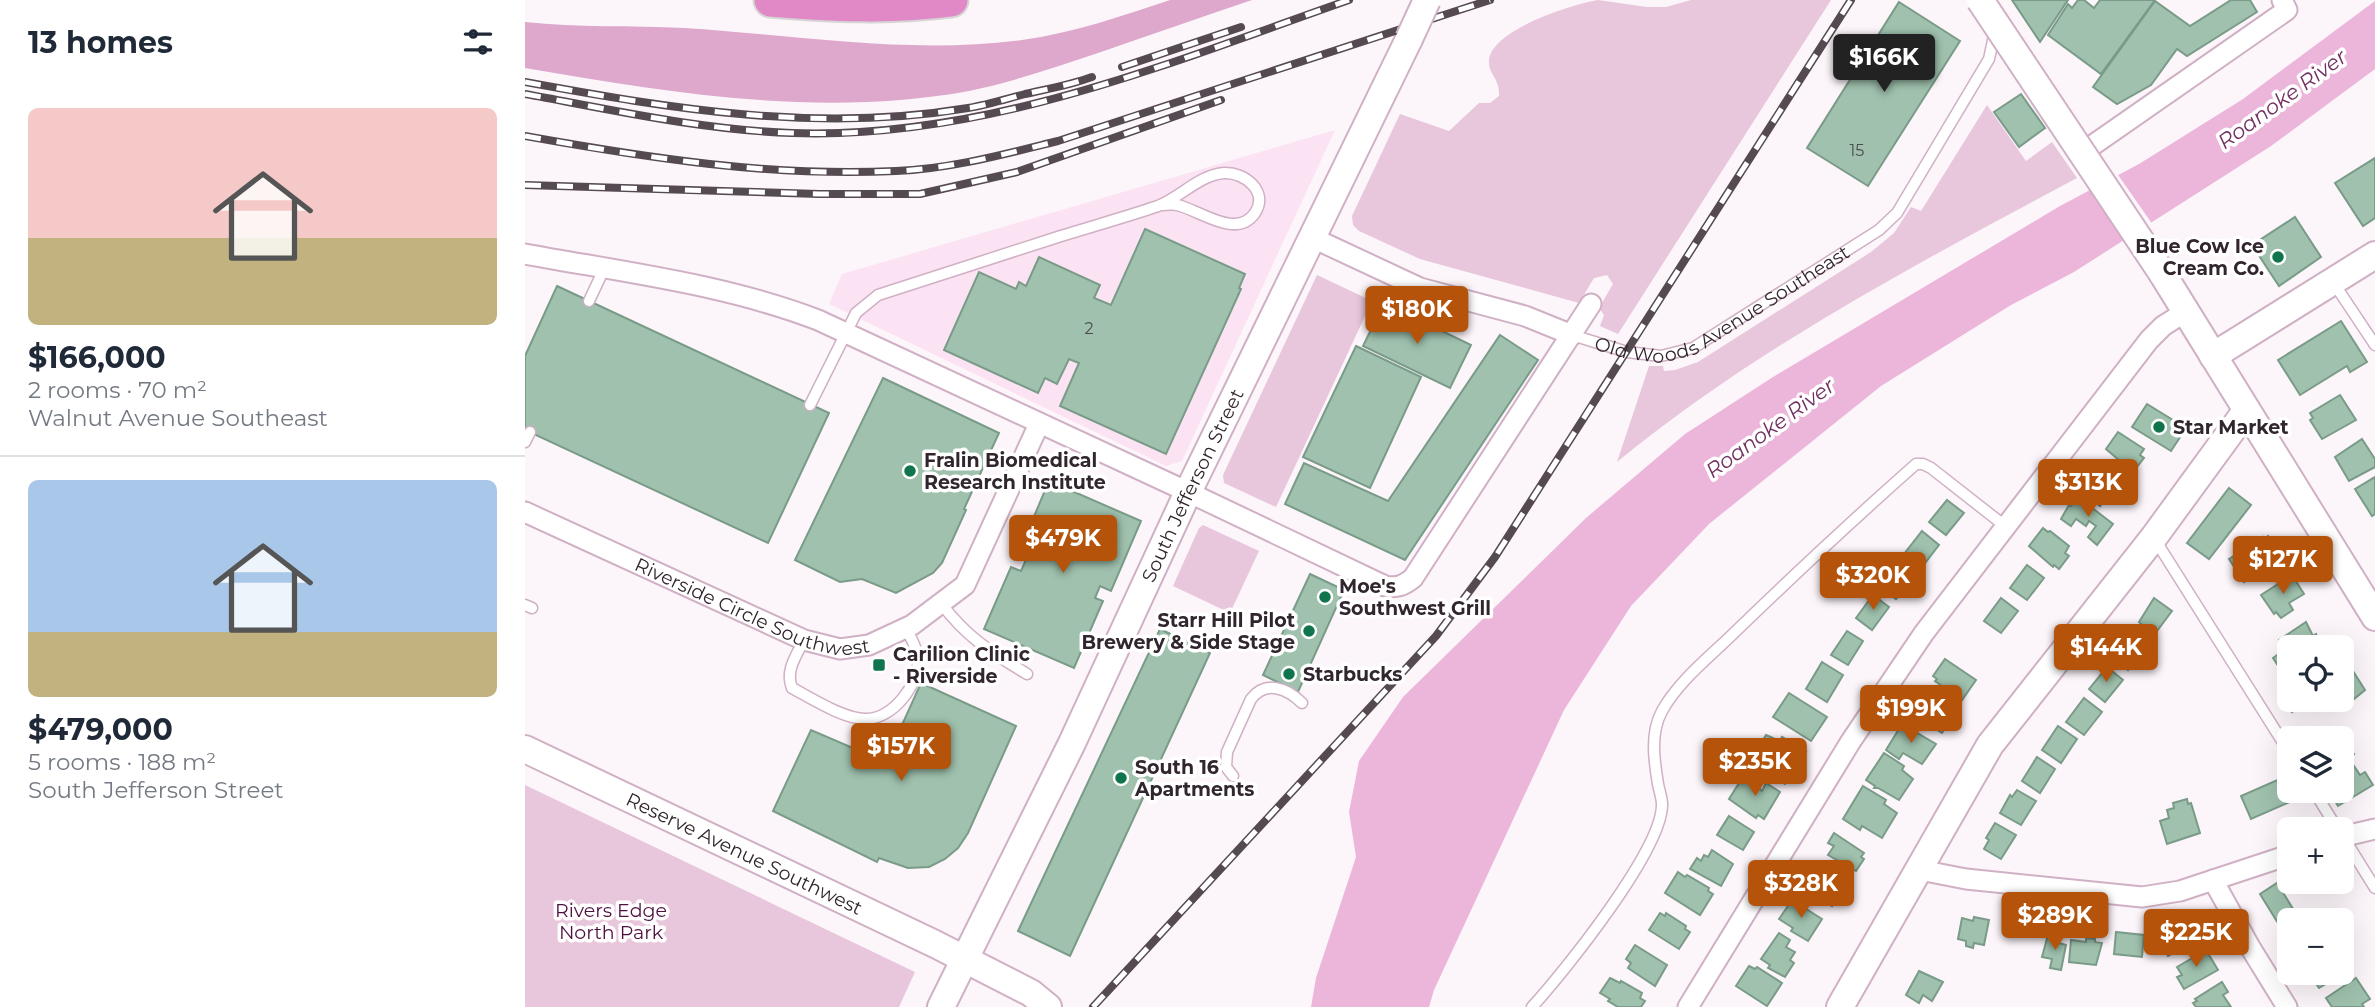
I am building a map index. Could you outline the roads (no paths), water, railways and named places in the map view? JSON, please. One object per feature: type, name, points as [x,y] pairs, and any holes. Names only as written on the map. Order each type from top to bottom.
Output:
[{"type":"highway","points":[[771,0],[856,5],[951,0]]},
{"type":"main road","name":"South Jefferson Street","points":[[941,1007],[1072,743],[1188,492],[1427,0]]},
{"type":"main road","points":[[1989,6],[2162,273],[2375,617]]},
{"type":"main road","points":[[2213,356],[2375,255]]},
{"type":"main road","points":[[1840,1007],[1990,744],[2154,537],[2246,411]]},
{"type":"main road","name":"Reserve Avenue Southwest","points":[[525,749],[964,959],[1031,993],[1048,1007]]},
{"type":"street","points":[[2083,152],[2284,5]]},
{"type":"street","name":"Old Woods Avenue Southeast","points":[[1313,238],[1420,288],[1525,316],[1573,335]]},
{"type":"street","points":[[525,254],[777,304],[846,333],[1385,586],[1395,587],[1405,585],[1413,578],[1591,304]]},
{"type":"street","points":[[1688,1007],[1851,741],[1924,633],[2150,340],[2163,326],[2185,312]]},
{"type":"street","name":"Riverside Circle Southwest","points":[[525,512],[804,640],[840,649],[869,645],[906,628],[965,585],[1039,424]]},
{"type":"street","points":[[2354,833],[2375,829]]},
{"type":"street","points":[[1920,870],[1966,879],[2142,897],[2180,891],[2277,859]]},
{"type":"street","points":[[2213,880],[2249,947],[2287,1007]]},
{"type":"lane","name":"Old Woods Avenue Southeast","points":[[1573,335],[1627,352],[1661,356],[1693,348],[1879,230],[1897,213],[1989,59],[1989,6]]},
{"type":"lane","points":[[810,405],[856,313],[879,295],[1161,205],[1208,177],[1224,173],[1236,174],[1251,181],[1259,194],[1259,208],[1250,220],[1236,224],[1217,221],[1178,205],[1161,205]]},
{"type":"lane","points":[[589,301],[604,269]]},
{"type":"lane","points":[[2333,282],[2375,345]]},
{"type":"lane","points":[[525,442],[530,432]]},
{"type":"lane","points":[[1532,1007],[1562,975],[1629,881],[1659,824],[1663,804],[1653,739],[1655,724],[1663,708],[1687,679],[1812,558],[1916,464],[1931,468],[2005,526]]},
{"type":"lane","points":[[2154,537],[2277,733]]},
{"type":"lane","points":[[941,603],[959,628],[1027,674]]},
{"type":"lane","points":[[804,640],[788,679],[792,688],[835,710],[867,719],[883,715],[895,708],[905,696],[919,662],[906,628]]},
{"type":"lane","points":[[1233,776],[1226,767],[1227,752],[1251,699],[1257,692],[1265,688],[1284,690],[1302,703]]},
{"type":"lane","points":[[2354,855],[2375,888]]},
{"type":"water","name":"Roanoke River","points":[[2375,1],[2375,69],[2271,146],[2074,272],[2011,305],[1881,386],[1709,524],[1631,606],[1564,710],[1434,990],[1429,1007],[1311,1007],[1316,978],[1356,857],[1349,812],[1359,761],[1403,697],[1586,518],[1685,434],[1773,377],[2060,206],[2139,164],[2243,99]]},
{"type":"railway","points":[[525,94],[658,118],[758,131],[864,132],[935,124],[1006,111],[1075,93],[1145,72],[1349,0]]},
{"type":"railway","points":[[525,136],[617,152],[756,168],[849,172],[937,167],[1058,141],[1490,0]]},
{"type":"railway","points":[[1093,1007],[1436,636],[1495,557],[1851,0]]},
{"type":"railway","points":[[1122,67],[1241,27]]},
{"type":"railway","points":[[525,82],[690,109],[801,118],[857,118],[968,108],[1092,77]]},
{"type":"railway","points":[[525,185],[819,194],[920,194],[1017,172],[1221,100]]},
{"type":"place","name":"Blue Cow Ice Cream Co.","points":[[2278,257]]},
{"type":"place","name":"Star Market","points":[[2159,427]]},
{"type":"place","name":"Fralin Biomedical Research Institute","points":[[910,471]]},
{"type":"place","name":"Moe's Southwest Grill","points":[[1325,597]]},
{"type":"place","name":"Starr Hill Pilot Brewery & Side Stage","points":[[1309,631]]},
{"type":"place","name":"Carilion Clinic - Riverside","points":[[879,665]]},
{"type":"place","name":"Starbucks","points":[[1289,674]]},
{"type":"place","name":"South 16 Apartments","points":[[1121,778]]},
{"type":"park label","name":"Rivers Edge North Park","points":[[611,921]]}]
